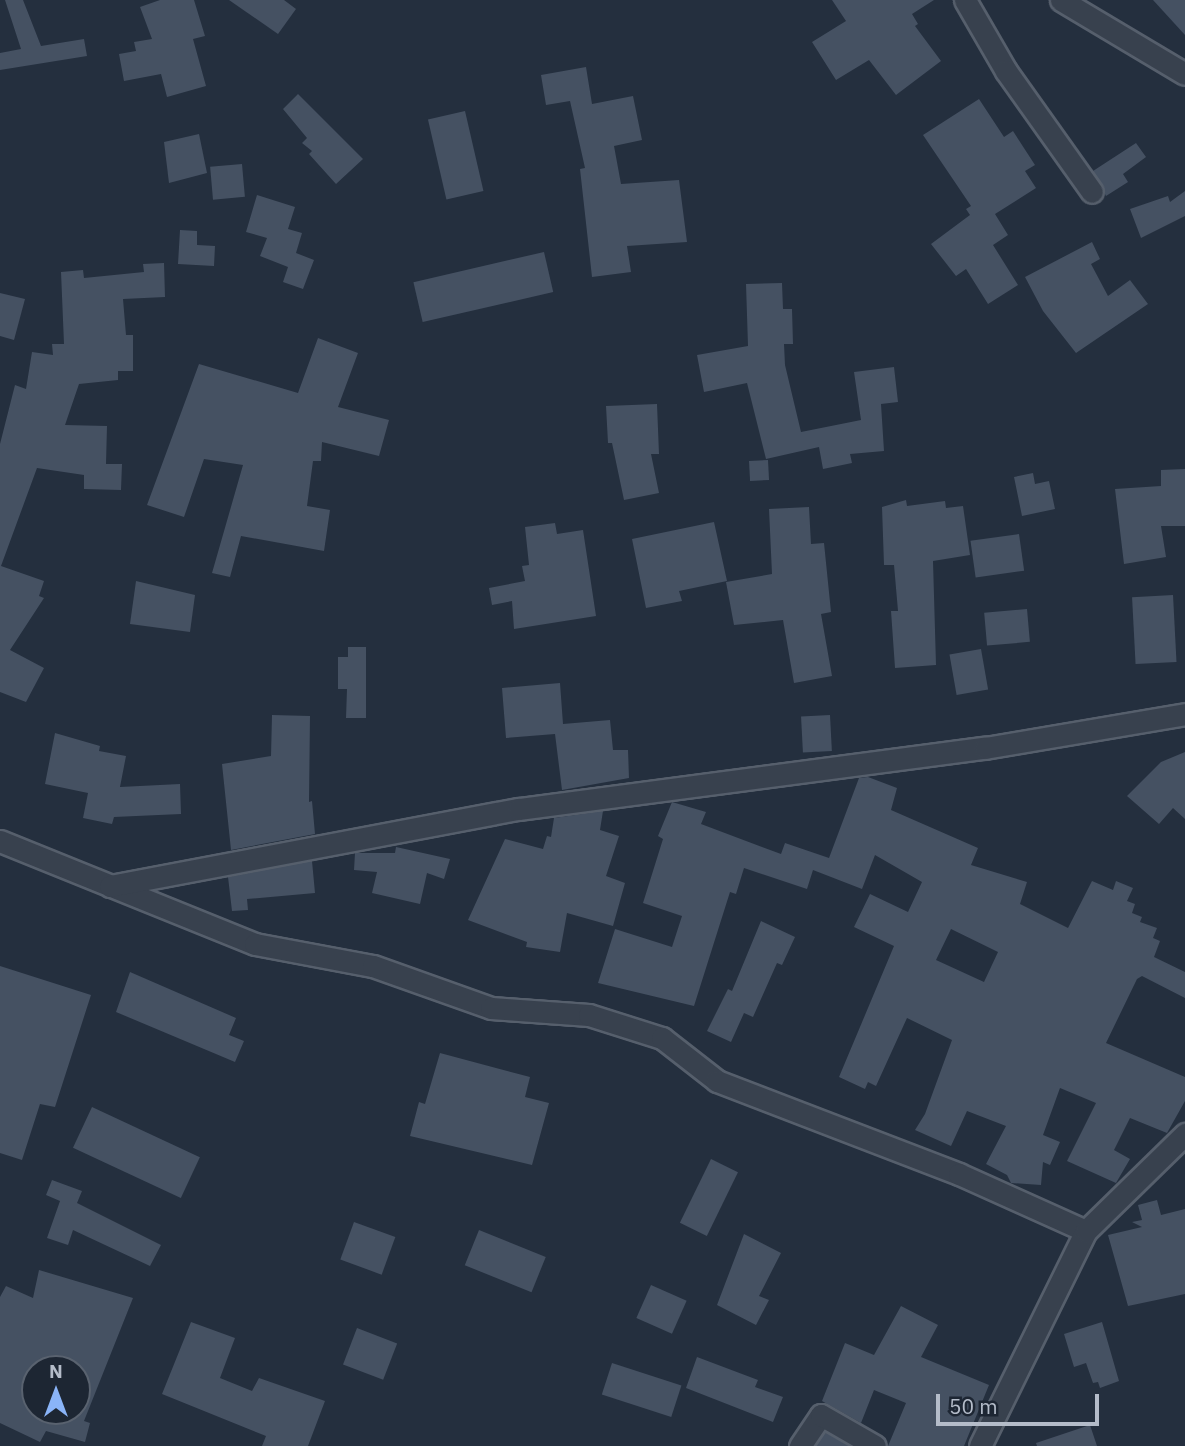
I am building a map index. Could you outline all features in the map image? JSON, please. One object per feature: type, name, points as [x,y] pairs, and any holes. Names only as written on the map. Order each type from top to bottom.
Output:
[{"type":"street","points":[[965,0],[1006,71],[1092,192]]},
{"type":"street","points":[[1061,0],[1185,74]]},
{"type":"street","points":[[110,886],[519,809],[985,748],[1185,714]]},
{"type":"street","points":[[0,841],[255,944],[373,966],[491,1008],[589,1015],[662,1038],[717,1081],[959,1174],[1086,1231]]},
{"type":"street","points":[[979,1446],[1086,1231],[1185,1134]]},
{"type":"street","points":[[800,1446],[821,1415],[875,1446]]},
{"type":"building","points":[[5,0],[23,0],[41,46],[84,39],[87,56],[0,70],[0,53],[21,49]]},
{"type":"building","points":[[160,0],[194,0],[205,36],[193,39],[206,86],[167,97],[161,74],[124,81],[119,54],[136,51],[134,42],[152,39],[140,7]]},
{"type":"building","points":[[229,0],[284,0],[296,9],[278,34]]},
{"type":"building","points":[[832,0],[934,0],[912,14],[918,24],[915,26],[941,61],[896,95],[869,60],[836,80],[812,42],[846,21]]},
{"type":"building","points":[[1153,0],[1185,0],[1185,35]]},
{"type":"building","points":[[586,67],[592,104],[633,96],[642,140],[614,146],[621,184],[679,180],[687,242],[627,246],[631,272],[592,277],[580,169],[585,168],[570,101],[546,105],[541,75]]},
{"type":"building","points":[[298,94],[363,159],[336,184],[309,154],[312,151],[302,143],[307,138],[283,109]]},
{"type":"building","points":[[979,99],[1004,137],[1013,131],[1035,165],[1025,171],[1036,188],[995,214],[1008,235],[993,245],[1018,285],[988,304],[966,269],[956,276],[931,244],[970,215],[966,209],[971,206],[923,135]]},
{"type":"building","points":[[465,111],[483,191],[446,199],[428,120]]},
{"type":"building","points":[[199,134],[207,173],[169,183],[164,142]]},
{"type":"building","points":[[1136,143],[1146,157],[1123,174],[1128,182],[1106,196],[1093,171]]},
{"type":"building","points":[[242,164],[245,197],[213,200],[210,167]]},
{"type":"building","points":[[1185,191],[1185,216],[1141,238],[1130,209],[1168,196],[1170,202]]},
{"type":"building","points":[[257,195],[295,207],[288,229],[302,233],[296,253],[314,260],[303,289],[283,282],[288,267],[260,256],[267,238],[246,232]]},
{"type":"building","points":[[180,230],[197,231],[197,245],[215,246],[214,266],[178,264]]},
{"type":"building","points":[[1092,242],[1100,259],[1091,264],[1108,296],[1130,280],[1148,304],[1076,353],[1043,311],[1025,277]]},
{"type":"building","points":[[544,252],[553,292],[423,322],[413,282]]},
{"type":"building","points":[[164,263],[165,297],[123,299],[126,335],[133,335],[133,371],[118,371],[118,380],[79,384],[65,425],[107,426],[106,464],[122,464],[121,490],[84,489],[84,475],[37,468],[1,566],[44,581],[39,596],[44,598],[10,650],[44,668],[26,702],[0,692],[0,444],[15,385],[26,389],[32,352],[53,355],[52,344],[64,344],[61,272],[83,270],[84,278],[144,272],[143,264]]},
{"type":"building","points":[[782,283],[783,309],[792,309],[793,344],[784,344],[785,365],[801,432],[861,420],[854,372],[894,367],[898,402],[881,404],[884,451],[850,454],[852,463],[823,469],[819,447],[766,459],[747,383],[704,392],[697,355],[748,346],[746,284]]},
{"type":"building","points":[[0,293],[25,299],[14,340],[0,336]]},
{"type":"building","points":[[318,338],[358,353],[338,407],[389,420],[379,456],[322,442],[321,461],[313,461],[307,506],[330,510],[324,551],[241,536],[230,577],[212,573],[243,465],[204,459],[184,517],[147,505],[199,364],[298,393]]},
{"type":"building","points":[[657,404],[659,454],[651,454],[659,493],[624,500],[612,443],[608,443],[606,406]]},
{"type":"building","points":[[768,460],[769,480],[750,481],[749,461]]},
{"type":"building","points":[[1185,469],[1185,526],[1161,526],[1166,557],[1124,564],[1115,489],[1161,486],[1161,470]]},
{"type":"building","points":[[1033,473],[1035,484],[1049,481],[1055,509],[1022,516],[1014,477]]},
{"type":"building","points":[[906,500],[907,506],[945,501],[946,508],[963,506],[970,555],[933,561],[936,665],[895,668],[891,611],[898,611],[894,565],[884,565],[882,507]]},
{"type":"building","points":[[809,507],[811,544],[824,543],[831,612],[821,614],[832,676],[794,683],[783,620],[734,625],[726,582],[772,574],[769,509]]},
{"type":"building","points":[[714,522],[727,581],[679,591],[682,601],[646,608],[632,539]]},
{"type":"building","points":[[555,523],[557,534],[583,530],[596,616],[514,629],[512,601],[492,605],[489,588],[525,581],[522,566],[529,565],[525,527]]},
{"type":"building","points":[[1019,534],[1024,571],[976,577],[970,541]]},
{"type":"building","points":[[136,581],[195,595],[190,632],[130,624]]},
{"type":"building","points":[[1173,595],[1177,662],[1136,664],[1132,597]]},
{"type":"building","points":[[1027,609],[1030,642],[987,646],[984,613]]},
{"type":"building","points":[[348,647],[366,647],[366,718],[346,718],[347,689],[338,689],[338,657],[348,657]]},
{"type":"building","points":[[981,649],[988,689],[957,695],[949,655]]},
{"type":"building","points":[[560,683],[563,724],[610,720],[613,750],[628,750],[629,778],[562,790],[555,734],[506,738],[502,688]]},
{"type":"building","points":[[272,715],[310,716],[309,802],[312,801],[315,834],[231,850],[222,764],[271,756]]},
{"type":"building","points":[[830,715],[832,751],[803,752],[801,717]]},
{"type":"building","points":[[55,733],[100,746],[99,751],[126,756],[120,787],[180,784],[181,814],[114,817],[112,824],[83,818],[88,793],[45,784]]},
{"type":"building","points":[[1185,752],[1185,819],[1173,808],[1159,824],[1127,796],[1161,762]]},
{"type":"building","points":[[868,777],[897,788],[891,810],[978,848],[971,865],[1027,882],[1020,904],[1068,928],[1092,881],[1113,890],[1116,881],[1133,888],[1127,901],[1135,904],[1132,913],[1142,917],[1140,922],[1157,928],[1153,938],[1160,941],[1154,957],[1185,972],[1185,998],[1142,976],[1137,979],[1106,1043],[1185,1077],[1185,1101],[1167,1133],[1130,1118],[1114,1150],[1130,1159],[1116,1183],[1067,1161],[1096,1103],[1060,1088],[1043,1135],[1060,1142],[1050,1165],[1043,1162],[1041,1185],[1011,1183],[1007,1175],[986,1164],[1006,1126],[967,1111],[951,1146],[915,1130],[925,1114],[952,1040],[907,1018],[876,1086],[868,1082],[865,1089],[839,1077],[894,946],[854,927],[870,894],[908,912],[922,882],[875,855],[862,889],[813,870],[807,889],[744,868],[736,894],[730,892],[694,1006],[598,983],[615,929],[672,947],[682,916],[643,903],[663,839],[658,836],[672,802],[706,812],[701,824],[781,854],[785,843],[829,858],[859,778]],"holes":[[[951,929],[998,952],[984,982],[936,960]]]},
{"type":"building","points":[[603,811],[600,830],[619,836],[606,876],[625,883],[613,926],[567,913],[560,952],[526,947],[527,942],[468,920],[505,839],[543,849],[547,836],[551,837],[554,818]]},
{"type":"building","points":[[396,847],[450,859],[444,879],[427,873],[420,904],[372,893],[377,872],[354,870],[355,853],[395,853]]},
{"type":"building","points":[[312,861],[315,893],[247,899],[248,910],[232,911],[228,877]]},
{"type":"building","points":[[761,921],[795,937],[782,965],[777,963],[753,1017],[744,1013],[731,1042],[707,1031],[728,989],[732,991]]},
{"type":"building","points":[[0,966],[91,995],[55,1107],[40,1104],[22,1160],[0,1153]]},
{"type":"building","points":[[130,972],[236,1018],[229,1035],[244,1041],[235,1062],[116,1012]]},
{"type":"building","points":[[440,1053],[530,1077],[525,1097],[549,1103],[532,1165],[410,1136],[419,1102],[425,1104]]},
{"type":"building","points":[[92,1107],[200,1157],[181,1198],[73,1148]]},
{"type":"building","points":[[711,1159],[738,1172],[707,1236],[680,1223]]},
{"type":"building","points":[[52,1180],[82,1191],[77,1203],[161,1245],[150,1266],[73,1230],[68,1245],[47,1238],[60,1201],[46,1195]]},
{"type":"building","points":[[1157,1200],[1161,1215],[1185,1209],[1185,1294],[1128,1306],[1108,1235],[1142,1227],[1132,1222],[1142,1220],[1138,1205]]},
{"type":"building","points":[[354,1222],[395,1237],[382,1275],[340,1260]]},
{"type":"building","points":[[479,1230],[546,1257],[532,1292],[465,1265]]},
{"type":"building","points":[[744,1234],[781,1253],[759,1296],[769,1300],[756,1325],[717,1305]]},
{"type":"building","points":[[39,1270],[133,1298],[91,1403],[91,1355],[21,1355],[21,1425],[89,1425],[85,1442],[46,1431],[40,1442],[0,1423],[0,1297],[6,1286],[33,1298]]},
{"type":"building","points":[[651,1285],[687,1301],[672,1334],[636,1318]]},
{"type":"building","points":[[901,1306],[938,1325],[921,1357],[989,1385],[964,1446],[888,1446],[906,1403],[874,1390],[861,1423],[822,1401],[845,1343],[874,1355]]},
{"type":"building","points":[[191,1322],[235,1338],[220,1378],[252,1391],[259,1378],[325,1401],[308,1446],[262,1446],[266,1436],[162,1394]]},
{"type":"building","points":[[1102,1322],[1119,1381],[1100,1388],[1098,1382],[1093,1383],[1086,1363],[1074,1367],[1064,1334]]},
{"type":"building","points":[[357,1328],[397,1343],[383,1380],[343,1364]]},
{"type":"building","points":[[697,1357],[758,1380],[755,1387],[783,1397],[773,1422],[686,1388]]},
{"type":"building","points":[[612,1363],[681,1386],[671,1417],[602,1394]]},
{"type":"building","points":[[1090,1425],[1097,1446],[1037,1446],[1036,1443]]},
{"type":"building","points":[[825,1432],[849,1446],[816,1446]]}]
